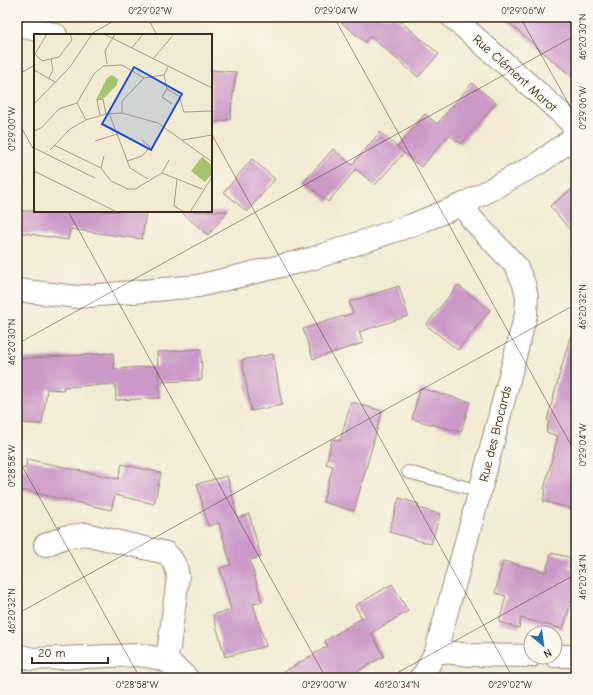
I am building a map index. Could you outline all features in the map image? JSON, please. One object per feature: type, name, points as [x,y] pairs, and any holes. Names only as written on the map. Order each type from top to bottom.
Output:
[{"type":"street","points":[[22,17],[21,26],[52,34]]},
{"type":"street","name":"Rue Clément Marot","points":[[452,17],[542,96],[568,120],[576,130]]},
{"type":"street","points":[[17,290],[77,297],[198,286],[314,258],[412,225],[464,204],[539,163],[576,136]]},
{"type":"street","name":"Rue des Brocards","points":[[420,678],[424,674],[436,651],[480,491],[526,314],[527,297],[524,284],[516,266],[471,218],[464,204]]},
{"type":"street","points":[[45,545],[65,538],[85,534],[166,553],[173,560],[177,568],[178,577],[169,647],[165,660]]},
{"type":"street","points":[[436,651],[471,655],[523,656]]},
{"type":"street","points":[[17,655],[32,659],[139,655],[165,660],[187,678]]},
{"type":"street","points":[[563,656],[576,656]]},
{"type":"lane","points":[[408,472],[480,491]]},
{"type":"building","points":[[335,17],[395,17],[439,54],[418,77],[370,36],[365,42]]},
{"type":"building","points":[[502,17],[576,17],[576,80],[552,60]]},
{"type":"building","points":[[212,70],[236,72],[230,119],[212,123]]},
{"type":"building","points":[[472,83],[496,103],[461,144],[449,135],[421,167],[397,147],[425,114],[437,124]]},
{"type":"building","points":[[380,132],[404,153],[375,185],[356,169],[328,202],[304,182],[333,149],[352,165]]},
{"type":"building","points":[[252,159],[275,179],[247,212],[224,192]]},
{"type":"building","points":[[576,186],[576,237],[550,206]]},
{"type":"building","points":[[17,211],[146,212],[142,239],[70,229],[68,240],[17,232]]},
{"type":"building","points":[[228,211],[208,235],[181,212]]},
{"type":"building","points":[[458,285],[490,310],[458,350],[426,325]]},
{"type":"building","points":[[399,286],[408,316],[359,332],[363,343],[313,359],[303,329],[353,313],[349,302]]},
{"type":"building","points":[[570,337],[576,338],[576,510],[543,501],[546,490],[544,489],[558,436],[546,432],[549,421],[547,420]]},
{"type":"building","points":[[201,349],[202,380],[159,382],[158,370],[160,398],[116,400],[115,384],[63,387],[64,390],[47,389],[42,424],[17,423],[17,359],[113,353],[114,369],[158,366],[157,352]]},
{"type":"building","points":[[273,354],[282,405],[251,411],[242,360]]},
{"type":"building","points":[[420,388],[470,402],[461,432],[412,419]]},
{"type":"building","points":[[351,402],[382,411],[354,511],[323,502],[333,466],[326,464],[332,439],[340,441]]},
{"type":"building","points":[[27,459],[118,479],[122,464],[161,473],[154,504],[115,495],[111,510],[17,489],[17,467],[26,469]]},
{"type":"building","points":[[227,476],[238,518],[249,514],[261,557],[250,560],[262,602],[253,604],[266,646],[225,657],[213,615],[231,610],[220,568],[231,565],[219,523],[208,526],[197,484]]},
{"type":"building","points":[[399,498],[419,504],[418,508],[440,514],[431,544],[389,532]]},
{"type":"building","points":[[551,553],[572,558],[569,568],[576,570],[576,604],[571,602],[563,629],[563,625],[548,625],[521,618],[519,628],[499,622],[506,596],[495,593],[503,561],[546,572]]},
{"type":"building","points":[[392,584],[408,611],[371,633],[384,656],[346,678],[273,678],[328,646],[325,641],[362,618],[355,606]]}]
